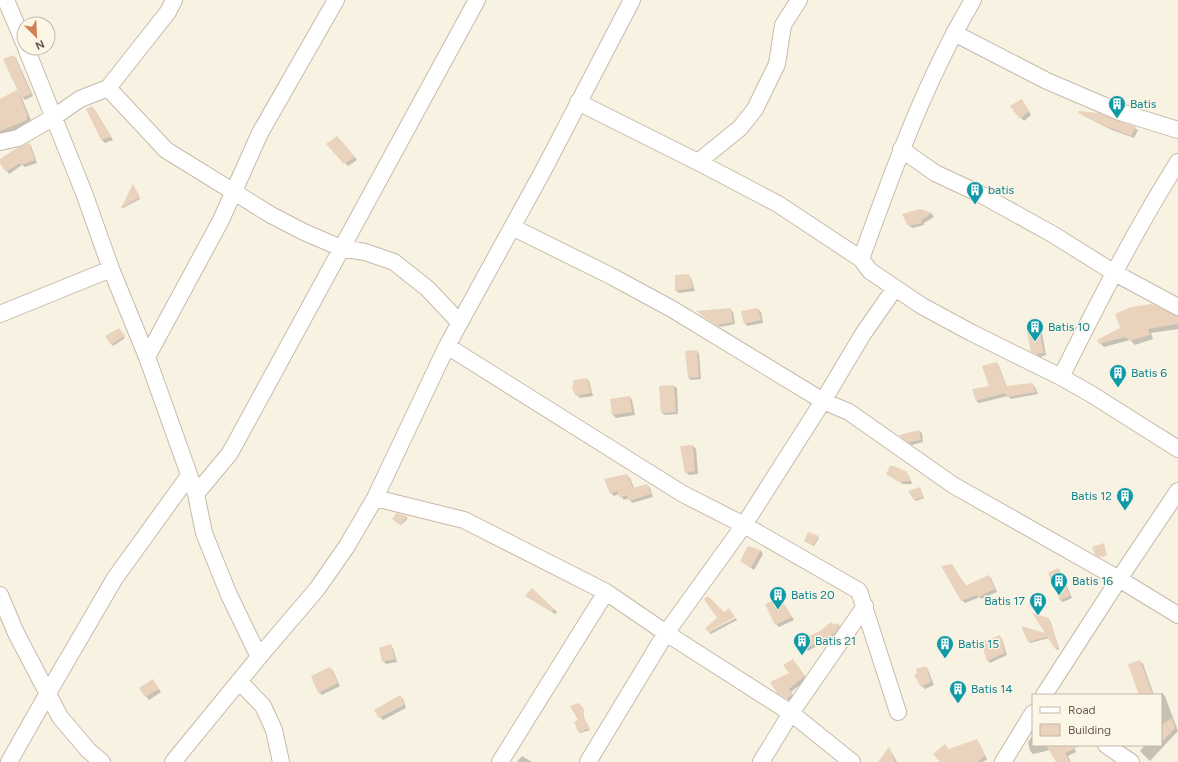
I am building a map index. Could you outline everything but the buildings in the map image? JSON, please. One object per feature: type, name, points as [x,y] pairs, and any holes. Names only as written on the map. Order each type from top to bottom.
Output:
[{"type":"street","points":[[6,0],[16,24]]},
{"type":"street","points":[[0,142],[18,138],[54,117],[80,99],[108,88],[168,12],[174,0]]},
{"type":"street","points":[[147,357],[220,220],[260,133],[336,0]]},
{"type":"street","points":[[196,494],[230,453],[477,0]]},
{"type":"street","points":[[173,762],[238,681],[317,589],[347,546],[375,498],[459,322],[512,227],[632,0]]},
{"type":"street","points":[[698,162],[740,128],[755,108],[777,64],[783,25],[799,0]]},
{"type":"street","points":[[861,259],[901,149],[954,33],[973,0]]},
{"type":"street","points":[[954,33],[1047,81],[1110,108],[1178,130]]},
{"type":"street","points":[[29,56],[84,193],[111,269],[147,357],[188,477],[196,494],[204,533],[229,596],[259,657]]},
{"type":"street","points":[[108,88],[166,150],[271,215],[304,232],[341,248],[365,252],[394,262],[428,289],[459,322]]},
{"type":"street","points":[[578,102],[778,204],[861,259],[870,271],[922,306],[972,333],[1061,377],[1091,394],[1178,449]]},
{"type":"street","points":[[901,149],[935,173],[980,194],[1054,235],[1113,272],[1178,307]]},
{"type":"street","points":[[1061,377],[1113,272],[1178,162]]},
{"type":"street","points":[[512,227],[611,276],[672,310],[823,401],[850,412],[952,485],[1119,578],[1178,615]]},
{"type":"street","points":[[0,314],[111,269]]},
{"type":"street","points":[[588,762],[666,633],[744,525],[823,401],[863,334],[895,288]]},
{"type":"street","points":[[447,346],[683,494],[744,525],[859,591],[898,712]]},
{"type":"street","points":[[9,762],[115,578],[188,477]]},
{"type":"street","points":[[1045,694],[1119,578],[1178,491]]},
{"type":"street","points":[[375,498],[464,520],[606,592],[666,633],[791,713],[852,762]]},
{"type":"street","points":[[500,762],[606,592]]},
{"type":"street","points":[[0,595],[16,633],[60,717],[88,750],[102,762]]},
{"type":"street","points":[[761,762],[791,713],[865,606]]},
{"type":"street","points":[[0,634],[16,633]]},
{"type":"street","points":[[238,681],[263,706],[274,730],[281,762]]},
{"type":"street","points":[[1003,762],[1032,716]]},
{"type":"street","points":[[1107,746],[1131,762]]},
{"type":"place","name":"Batis","points":[[1117,119]]},
{"type":"place","name":"batis","points":[[975,205]]},
{"type":"place","name":"Batis 10","points":[[1035,342]]},
{"type":"place","name":"Batis 6","points":[[1118,388]]},
{"type":"place","name":"Batis 12","points":[[1125,511]]},
{"type":"place","name":"Batis 16","points":[[1059,596]]},
{"type":"place","name":"Batis 20","points":[[778,610]]},
{"type":"place","name":"Batis 17","points":[[1038,616]]},
{"type":"place","name":"Batis 21","points":[[802,656]]},
{"type":"place","name":"Batis 15","points":[[945,659]]},
{"type":"place","name":"Batis 14","points":[[958,704]]}]
